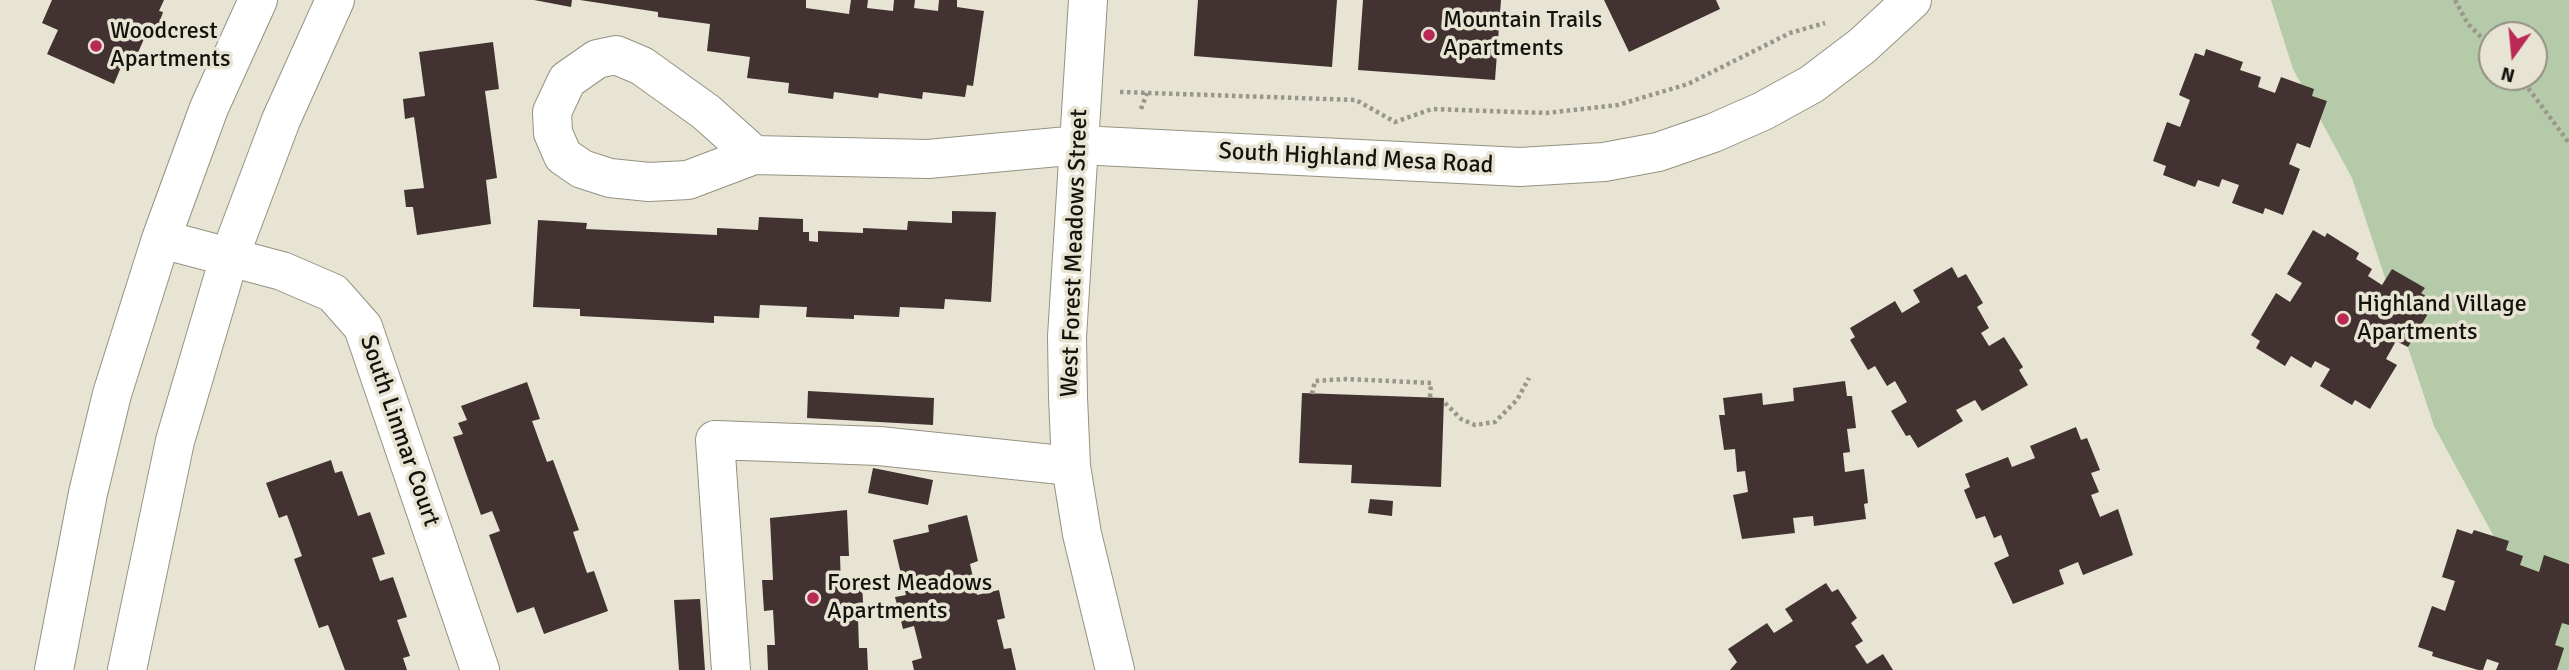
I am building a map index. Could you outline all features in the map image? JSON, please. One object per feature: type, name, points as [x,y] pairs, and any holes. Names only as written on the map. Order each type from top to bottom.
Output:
[{"type":"street","points":[[54,670],[88,493],[109,406],[161,239],[209,108],[258,0]]},
{"type":"street","points":[[127,670],[175,441],[229,258],[281,120],[335,0]]},
{"type":"street","name":"West Forest Meadows Street","points":[[1088,0],[1067,337],[1071,466],[1082,534],[1115,670]]},
{"type":"street","name":"South Highland Mesa Road","points":[[754,155],[706,112],[642,66],[616,55],[597,59],[567,80],[552,112],[553,133],[563,156],[582,169],[610,178],[649,182],[688,180],[754,155],[928,159],[1079,145],[1520,167],[1618,159],[1658,152],[1713,133],[1763,111],[1812,84],[1862,46],[1912,0]]},
{"type":"street","name":"South Linmar Court","points":[[161,239],[282,271],[333,293],[363,327],[480,670]]},
{"type":"street","points":[[731,670],[715,440],[879,446],[1071,466]]},
{"type":"path","points":[[2455,0],[2468,24],[2478,34]]},
{"type":"path","points":[[1128,147],[1147,93],[1356,100],[1395,121],[1432,109],[1546,113],[1570,111],[1618,105],[1688,85],[1790,33],[1829,22]]},
{"type":"path","points":[[2530,91],[2569,144]]},
{"type":"path","points":[[1445,403],[1461,419],[1475,425],[1495,422],[1517,400],[1529,378]]},
{"type":"path","points":[[1311,394],[1315,381],[1346,379],[1431,383],[1430,397]]},
{"type":"green space","points":[[2271,0],[2569,0],[2569,670],[2514,670],[2493,535],[2434,426],[2352,178],[2293,69]]},
{"type":"building","name":"Woodcrest Apartments","points":[[52,0],[164,0],[159,11],[163,12],[161,18],[165,21],[158,37],[147,32],[130,71],[121,67],[114,84],[47,54],[58,30],[42,23]]},
{"type":"building","points":[[534,0],[572,0],[571,7]]},
{"type":"building","points":[[580,0],[806,0],[806,8],[849,14],[851,0],[868,0],[867,8],[893,11],[894,0],[915,0],[914,8],[938,11],[939,0],[957,0],[957,7],[984,11],[973,86],[967,85],[965,97],[923,92],[922,99],[879,93],[878,98],[834,92],[833,99],[788,93],[789,83],[747,78],[750,57],[707,51],[710,24],[658,17],[658,12]]},
{"type":"building","points":[[1198,0],[1337,0],[1332,67],[1194,56]]},
{"type":"building","name":"Mountain Trails Apartments","points":[[1363,0],[1501,0],[1495,80],[1358,70]]},
{"type":"building","name":"Mountain Trails Apartments","points":[[1604,0],[1716,0],[1720,9],[1629,52]]},
{"type":"building","points":[[493,42],[499,89],[485,91],[497,178],[486,180],[491,224],[417,235],[413,207],[406,207],[404,190],[424,188],[414,117],[405,119],[403,99],[425,96],[419,52]]},
{"type":"building","points":[[2206,49],[2243,62],[2240,70],[2261,77],[2258,87],[2275,93],[2281,77],[2314,89],[2312,96],[2327,101],[2310,148],[2297,143],[2289,164],[2300,169],[2283,215],[2265,208],[2263,214],[2232,203],[2239,185],[2222,179],[2219,187],[2198,180],[2195,187],[2163,175],[2166,166],[2153,161],[2167,122],[2180,127],[2190,100],[2179,95],[2195,53],[2204,56]]},
{"type":"building","points":[[952,211],[996,212],[991,302],[945,299],[944,309],[900,307],[899,317],[854,315],[854,319],[806,317],[807,307],[760,305],[759,318],[714,316],[714,323],[580,316],[580,309],[533,307],[538,220],[587,223],[586,229],[717,235],[717,228],[758,230],[759,217],[803,219],[803,232],[809,232],[809,241],[818,242],[818,231],[863,233],[863,228],[907,230],[908,221],[952,223]]},
{"type":"building","name":"Highland Village Apartments","points":[[2313,230],[2325,237],[2327,233],[2359,253],[2356,259],[2372,269],[2368,276],[2382,285],[2392,269],[2425,288],[2421,293],[2435,302],[2408,347],[2396,341],[2386,359],[2397,365],[2370,409],[2355,400],[2352,405],[2320,386],[2330,369],[2315,361],[2311,368],[2291,356],[2285,366],[2256,348],[2260,341],[2251,335],[2276,293],[2290,302],[2302,283],[2287,274]]},
{"type":"building","points":[[1952,267],[1958,278],[1966,274],[1983,303],[1977,307],[1989,328],[1981,333],[1989,346],[2004,337],[2023,367],[2019,370],[2028,385],[1982,411],[1975,400],[1956,410],[1963,421],[1918,448],[1910,435],[1906,436],[1891,411],[1907,402],[1895,381],[1887,386],[1875,366],[1868,370],[1850,340],[1855,337],[1850,328],[1895,301],[1902,313],[1920,302],[1913,290]]},
{"type":"building","points":[[1845,381],[1847,396],[1852,396],[1856,428],[1847,429],[1850,452],[1843,453],[1845,472],[1864,469],[1868,503],[1864,504],[1866,519],[1814,526],[1813,516],[1793,518],[1795,533],[1742,539],[1733,495],[1748,492],[1745,471],[1737,472],[1735,449],[1724,450],[1719,415],[1725,415],[1723,398],[1762,393],[1763,405],[1794,401],[1793,388]]},
{"type":"building","points":[[527,382],[540,419],[532,421],[547,462],[553,460],[579,530],[573,532],[587,573],[594,571],[608,611],[544,634],[534,607],[517,613],[489,535],[500,531],[492,511],[481,515],[453,437],[463,434],[458,423],[467,420],[461,406]]},
{"type":"building","points":[[808,391],[934,398],[933,425],[807,418]]},
{"type":"building","points":[[1302,393],[1444,398],[1441,487],[1351,483],[1352,465],[1299,463]]},
{"type":"building","points":[[2076,427],[2081,440],[2087,438],[2100,470],[2091,473],[2099,492],[2091,495],[2100,517],[2118,509],[2133,555],[2083,575],[2078,562],[2059,570],[2064,584],[2013,604],[1994,563],[2009,556],[2001,535],[1994,538],[1985,516],[1976,519],[1964,490],[1970,487],[1965,474],[2008,457],[2012,467],[2035,458],[2030,446]]},
{"type":"building","points":[[331,460],[335,473],[342,471],[358,516],[370,512],[385,554],[372,558],[380,581],[393,577],[407,617],[397,620],[410,656],[403,658],[407,670],[345,670],[328,625],[319,628],[294,559],[302,556],[287,515],[279,518],[266,483]]},
{"type":"building","points":[[873,468],[933,480],[928,505],[868,493]]},
{"type":"building","points":[[1370,499],[1393,501],[1392,516],[1368,513]]},
{"type":"building","name":"Forest Meadows Apartments","points":[[847,510],[849,556],[840,556],[841,586],[862,585],[864,618],[858,618],[859,648],[867,648],[868,670],[768,670],[767,645],[775,645],[773,610],[764,611],[762,580],[773,580],[770,518]]},
{"type":"building","name":"Forest Meadows Apartments","points":[[967,515],[978,561],[970,564],[977,595],[999,590],[1005,618],[997,620],[1004,649],[1011,648],[1016,670],[914,670],[912,661],[922,658],[914,626],[903,629],[895,597],[906,595],[893,540],[929,532],[928,525]]},
{"type":"building","points":[[2457,529],[2472,534],[2474,530],[2509,541],[2506,550],[2523,556],[2520,565],[2539,572],[2544,555],[2569,564],[2569,625],[2562,623],[2555,645],[2564,648],[2557,670],[2496,670],[2499,663],[2487,659],[2483,670],[2478,670],[2432,656],[2433,652],[2418,647],[2432,606],[2445,611],[2455,581],[2442,577]]},
{"type":"building","points":[[1826,583],[1832,592],[1838,589],[1857,618],[1851,623],[1863,641],[1855,646],[1867,664],[1883,654],[1893,670],[1730,670],[1737,662],[1728,649],[1767,623],[1774,633],[1793,621],[1785,609]]},
{"type":"building","points":[[700,599],[705,670],[679,670],[674,600]]},
{"type":"place","name":"Mountain Trails Apartments","points":[[1429,35]]},
{"type":"place","name":"Woodcrest Apartments","points":[[96,46]]},
{"type":"place","name":"Highland Village Apartments","points":[[2343,319]]},
{"type":"place","name":"Forest Meadows Apartments","points":[[813,598]]}]
